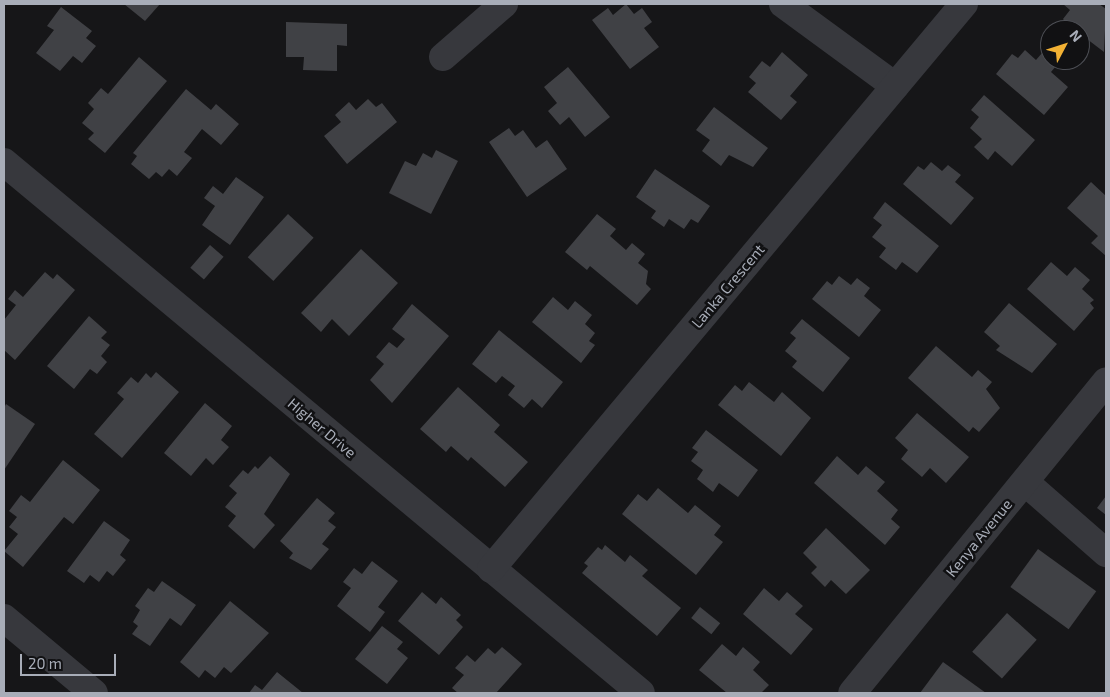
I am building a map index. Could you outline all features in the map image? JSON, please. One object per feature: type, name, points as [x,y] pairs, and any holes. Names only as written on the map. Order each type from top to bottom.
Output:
[{"type":"street","points":[[443,58],[504,4]]},
{"type":"street","points":[[783,4],[895,86]]},
{"type":"street","name":"Lanka Crescent","points":[[491,568],[964,4]]},
{"type":"street","name":"Higher Drive","points":[[4,162],[641,693]]},
{"type":"street","name":"Kenya Avenue","points":[[852,693],[1106,382]]},
{"type":"street","points":[[1025,482],[1106,553]]},
{"type":"street","points":[[4,618],[94,693]]},
{"type":"building","points":[[124,4],[160,4],[145,21]]},
{"type":"building","points":[[626,4],[634,14],[642,8],[652,22],[644,28],[659,47],[630,69],[592,20],[608,8],[613,15]]},
{"type":"building","points":[[1063,4],[1099,4],[1106,9],[1104,52],[1090,41],[1090,20],[1064,20],[1070,10]]},
{"type":"building","points":[[61,7],[92,31],[86,38],[96,46],[82,63],[73,56],[60,71],[36,53],[54,30],[47,26]]},
{"type":"building","points":[[286,22],[347,24],[347,46],[337,45],[337,71],[303,70],[304,57],[286,57]]},
{"type":"building","points":[[1025,50],[1036,60],[1040,55],[1040,70],[1053,70],[1051,72],[1068,87],[1044,115],[996,74],[1012,54],[1018,58]]},
{"type":"building","points":[[782,52],[808,75],[790,96],[797,102],[781,120],[748,92],[756,83],[749,77],[762,61],[770,67]]},
{"type":"building","points":[[139,57],[167,81],[105,153],[88,139],[94,133],[82,123],[94,109],[88,103],[101,88],[108,94]]},
{"type":"building","points":[[568,67],[610,117],[585,137],[569,117],[560,125],[548,111],[557,103],[544,87]]},
{"type":"building","points":[[186,89],[211,110],[216,104],[239,124],[221,145],[202,129],[184,152],[192,158],[177,176],[169,169],[162,177],[156,172],[149,179],[131,164],[137,156],[133,153]]},
{"type":"building","points":[[984,95],[1035,140],[1012,166],[995,151],[988,160],[974,147],[982,139],[970,128],[979,117],[971,110]]},
{"type":"building","points":[[368,99],[376,107],[382,103],[397,122],[347,164],[324,136],[341,122],[335,115],[349,102],[356,110]]},
{"type":"building","points":[[714,107],[768,148],[753,167],[729,155],[721,166],[702,151],[710,140],[696,130]]},
{"type":"building","points":[[509,128],[515,136],[523,130],[536,148],[547,140],[567,169],[527,197],[489,142]]},
{"type":"building","points":[[436,150],[458,161],[431,214],[389,193],[405,161],[416,166],[423,153],[432,158]]},
{"type":"building","points":[[931,162],[942,171],[948,165],[961,175],[955,182],[974,198],[951,225],[903,184],[918,166],[924,170]]},
{"type":"building","points":[[655,169],[710,206],[698,223],[691,219],[684,229],[669,219],[664,227],[651,218],[656,211],[636,197]]},
{"type":"building","points":[[236,177],[264,197],[230,245],[202,225],[215,206],[204,198],[213,186],[223,194]]},
{"type":"building","points":[[1091,182],[1106,196],[1106,256],[1091,243],[1098,236],[1067,208]]},
{"type":"building","points":[[885,202],[939,246],[917,273],[902,262],[896,270],[879,257],[886,248],[872,237],[882,225],[873,218]]},
{"type":"building","points":[[288,214],[314,238],[273,281],[248,257]]},
{"type":"building","points":[[597,214],[616,229],[610,236],[626,250],[632,243],[645,254],[638,263],[648,271],[646,284],[651,289],[637,305],[590,266],[587,270],[565,252]]},
{"type":"building","points":[[210,245],[224,257],[204,279],[190,268]]},
{"type":"building","points":[[361,249],[398,283],[349,336],[332,319],[321,332],[301,313]]},
{"type":"building","points":[[1051,262],[1067,276],[1075,267],[1090,280],[1082,289],[1094,300],[1090,303],[1094,308],[1074,331],[1027,289]]},
{"type":"building","points":[[45,272],[53,279],[57,274],[75,290],[15,360],[4,350],[4,320],[16,305],[8,299],[15,290],[23,297]]},
{"type":"building","points":[[839,276],[851,285],[857,278],[870,288],[864,296],[881,310],[859,337],[812,299],[827,281],[832,285]]},
{"type":"building","points":[[553,297],[568,310],[575,301],[592,315],[585,324],[595,333],[589,341],[595,345],[581,363],[532,322]]},
{"type":"building","points":[[1009,303],[1057,344],[1032,373],[996,350],[1000,346],[984,332]]},
{"type":"building","points":[[412,304],[449,336],[392,403],[370,380],[384,364],[376,357],[389,342],[397,348],[405,339],[392,329]]},
{"type":"building","points":[[89,316],[107,332],[101,338],[110,345],[101,356],[107,362],[97,374],[90,369],[74,389],[47,366]]},
{"type":"building","points":[[802,319],[850,358],[823,392],[792,367],[797,361],[785,351],[796,338],[790,333]]},
{"type":"building","points":[[499,330],[563,382],[542,408],[532,399],[524,408],[508,395],[515,386],[502,376],[496,383],[472,364]]},
{"type":"building","points":[[936,346],[972,377],[978,370],[992,382],[986,389],[1000,408],[979,432],[973,427],[969,432],[908,378]]},
{"type":"building","points":[[156,372],[179,392],[122,458],[94,434],[124,399],[117,393],[131,377],[138,383],[146,373],[151,378]]},
{"type":"building","points":[[749,382],[774,402],[782,392],[811,418],[781,456],[718,405],[735,385],[742,391]]},
{"type":"building","points":[[458,387],[500,425],[494,432],[528,462],[505,487],[471,457],[468,461],[451,446],[446,452],[420,429]]},
{"type":"building","points":[[205,403],[232,426],[221,440],[229,447],[213,465],[206,458],[191,476],[164,453]]},
{"type":"building","points":[[6,404],[35,424],[4,470],[4,408]]},
{"type":"building","points":[[917,413],[969,457],[946,483],[930,468],[922,477],[901,459],[908,450],[895,438]]},
{"type":"building","points":[[706,430],[758,470],[738,497],[719,483],[713,492],[697,479],[703,470],[691,461],[698,452],[692,448]]},
{"type":"building","points":[[270,456],[290,474],[264,514],[275,525],[254,549],[228,526],[236,516],[225,507],[237,493],[229,486],[243,470],[248,474],[255,466],[258,469]]},
{"type":"building","points":[[837,456],[858,475],[866,466],[885,482],[877,491],[898,510],[891,519],[900,527],[885,545],[814,483]]},
{"type":"building","points":[[63,460],[100,490],[73,524],[64,517],[23,567],[4,551],[18,534],[9,527],[17,517],[9,511],[21,495],[30,502]]},
{"type":"building","points":[[658,488],[688,513],[695,505],[721,526],[714,535],[723,542],[696,575],[622,514],[638,494],[647,501]]},
{"type":"building","points":[[1106,496],[1106,515],[1097,508]]},
{"type":"building","points":[[317,498],[335,513],[328,521],[336,527],[322,544],[329,549],[311,570],[289,558],[293,553],[280,541]]},
{"type":"building","points":[[104,521],[130,540],[120,555],[126,560],[113,576],[107,571],[99,582],[90,575],[84,583],[67,571]]},
{"type":"building","points":[[826,528],[870,570],[846,594],[831,580],[825,587],[811,573],[817,567],[803,553]]},
{"type":"building","points":[[605,545],[625,562],[630,555],[648,570],[642,576],[681,608],[657,636],[582,573],[588,566],[584,563],[598,547],[602,550]]},
{"type":"building","points":[[1038,549],[1096,591],[1069,629],[1010,587]]},
{"type":"building","points":[[372,561],[398,581],[378,607],[385,612],[370,632],[337,606],[351,588],[343,582],[354,568],[362,574]]},
{"type":"building","points":[[162,581],[196,605],[181,626],[170,618],[150,646],[132,634],[138,626],[133,622],[140,610],[135,606],[148,588],[154,592]]},
{"type":"building","points":[[764,588],[779,601],[787,592],[803,606],[795,614],[813,629],[791,655],[743,614]]},
{"type":"building","points":[[422,592],[436,604],[441,597],[461,615],[456,620],[463,627],[439,655],[398,621]]},
{"type":"building","points":[[230,601],[269,633],[231,673],[224,667],[215,678],[205,670],[199,678],[180,662]]},
{"type":"building","points":[[700,607],[720,623],[711,634],[691,618]]},
{"type":"building","points":[[1007,613],[1037,640],[1002,678],[972,652]]},
{"type":"building","points":[[382,626],[403,642],[397,649],[408,658],[387,684],[355,659]]},
{"type":"building","points":[[722,644],[736,656],[743,647],[760,662],[753,670],[769,685],[761,693],[727,693],[699,670]]},
{"type":"building","points":[[502,647],[522,664],[496,693],[458,693],[452,688],[464,675],[455,668],[467,655],[475,662],[488,648],[495,654]]},
{"type":"building","points":[[943,662],[986,693],[920,693]]},
{"type":"building","points":[[277,672],[303,693],[249,693],[255,685],[262,690]]}]
